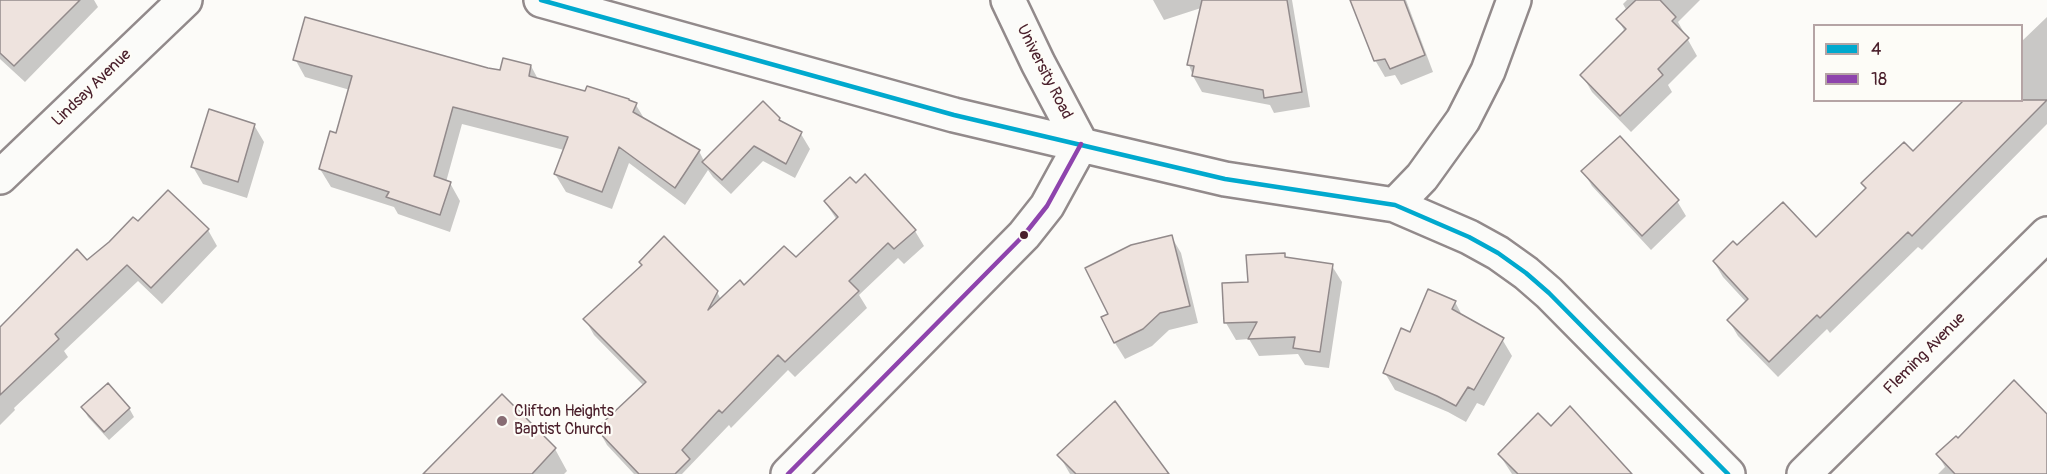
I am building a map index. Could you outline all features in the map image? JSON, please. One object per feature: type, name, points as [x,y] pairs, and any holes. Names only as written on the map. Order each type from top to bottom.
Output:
[{"type":"street","name":"Lindsay Avenue","points":[[0,177],[185,0]]},
{"type":"street","points":[[541,0],[954,115],[1225,179],[1395,205],[1469,237],[1498,253],[1526,273],[1549,293],[1728,474]]},
{"type":"street","name":"University Road","points":[[1008,0],[1081,144]]},
{"type":"street","points":[[1395,205],[1422,177],[1463,120],[1488,71],[1514,0]]},
{"type":"street","points":[[788,474],[1024,235],[1047,206],[1081,144]]},
{"type":"street","name":"Fleming Avenue","points":[[1804,474],[2047,234]]},
{"type":"building","points":[[0,0],[80,0],[14,66],[0,53]]},
{"type":"building","points":[[1202,0],[1287,0],[1302,92],[1264,98],[1263,90],[1192,76],[1194,66],[1187,65]]},
{"type":"building","points":[[1350,0],[1404,0],[1425,55],[1390,69],[1385,59],[1374,61]]},
{"type":"building","points":[[1636,0],[1660,0],[1676,17],[1672,21],[1689,38],[1658,69],[1663,75],[1620,116],[1580,75],[1626,29],[1616,19]]},
{"type":"building","points":[[305,17],[488,68],[500,70],[503,58],[531,65],[529,76],[585,91],[587,86],[637,103],[633,112],[700,150],[675,188],[619,147],[602,192],[554,174],[568,137],[453,107],[434,176],[451,182],[440,215],[386,197],[389,192],[319,169],[330,131],[336,133],[352,76],[293,60]]},
{"type":"building","points":[[2047,100],[1912,236],[1908,232],[1820,318],[1817,315],[1769,362],[1727,320],[1748,299],[1713,261],[1733,241],[1737,245],[1783,202],[1816,237],[1866,188],[1861,183],[1904,142],[1913,151],[1962,102]]},
{"type":"building","points":[[763,101],[780,118],[779,120],[802,132],[786,164],[754,146],[722,180],[702,162]]},
{"type":"building","points":[[209,109],[255,124],[238,182],[191,167]]},
{"type":"building","points":[[1620,136],[1679,200],[1642,236],[1581,171]]},
{"type":"building","points":[[865,174],[916,230],[894,249],[888,243],[849,281],[859,291],[785,362],[778,355],[722,413],[719,410],[682,450],[690,459],[675,474],[639,474],[596,429],[646,382],[583,319],[642,265],[639,262],[664,236],[718,291],[708,310],[740,280],[744,285],[784,246],[796,257],[838,217],[824,201],[850,177],[856,183]]},
{"type":"building","points":[[168,190],[209,229],[151,288],[127,265],[55,334],[59,339],[0,395],[0,327],[77,249],[87,260],[109,242],[133,217],[138,221]]},
{"type":"building","points":[[1172,235],[1190,306],[1160,313],[1143,329],[1114,343],[1101,317],[1108,314],[1085,268],[1131,245]]},
{"type":"building","points":[[1285,253],[1285,257],[1333,264],[1320,352],[1293,348],[1295,337],[1248,339],[1257,322],[1224,323],[1222,283],[1248,282],[1246,255]]},
{"type":"building","points":[[1428,289],[1456,301],[1452,309],[1504,338],[1474,390],[1468,387],[1456,406],[1383,373],[1401,328],[1410,332]]},
{"type":"building","points":[[2014,380],[2047,414],[2047,474],[1955,474],[1936,454],[1956,436],[1958,438]]},
{"type":"building","points":[[108,383],[130,408],[104,432],[81,407]]},
{"type":"building","name":"Clifton Heights Baptist Church","points":[[502,394],[556,448],[532,474],[423,474]]},
{"type":"building","points":[[1115,401],[1169,474],[1076,474],[1057,455]]},
{"type":"building","points":[[1570,406],[1632,474],[1518,474],[1498,454],[1538,413],[1551,426]]},
{"type":"transit line","name":"4","points":[[541,0],[954,115],[1225,179],[1395,205],[1469,237],[1498,253],[1526,273],[1549,293],[1728,474]]},
{"type":"transit line","name":"18","points":[[788,474],[1024,235],[1047,206],[1081,144]]},
{"type":"place","name":"Clifton Heights Baptist Church","points":[[502,421]]}]
